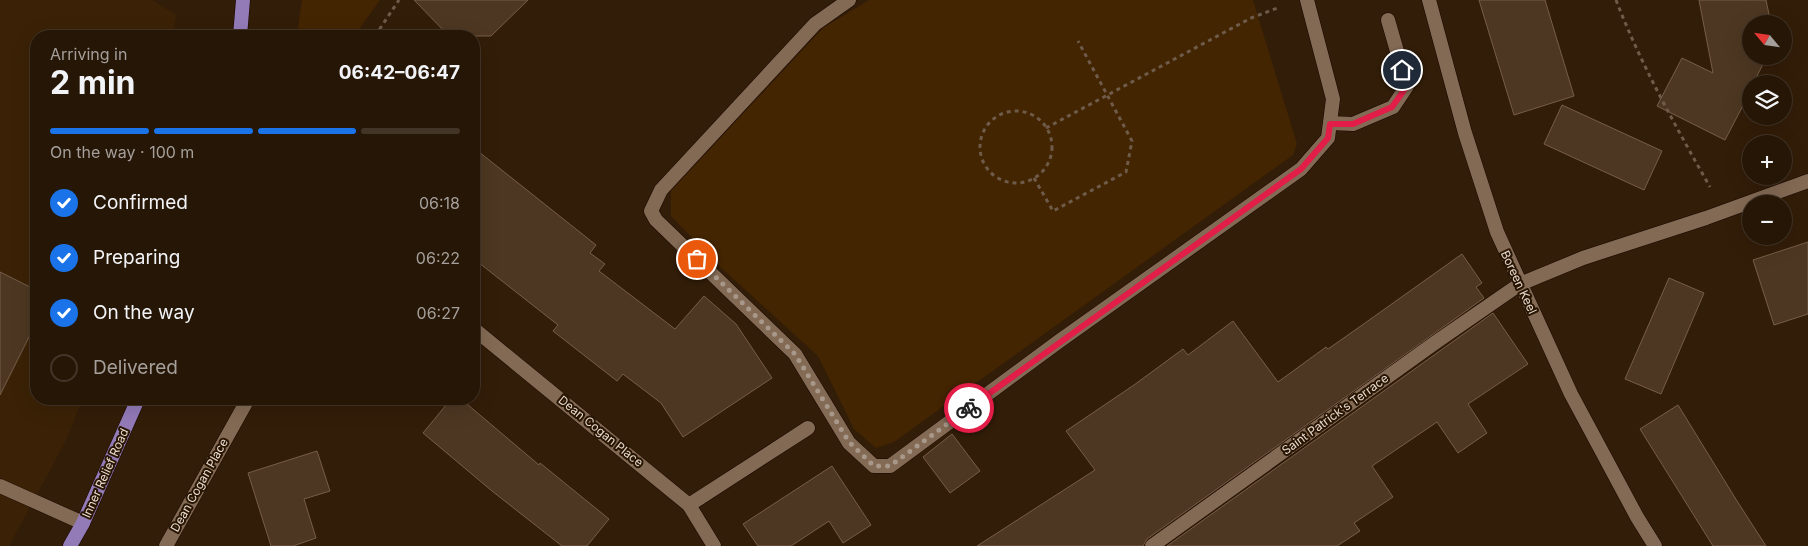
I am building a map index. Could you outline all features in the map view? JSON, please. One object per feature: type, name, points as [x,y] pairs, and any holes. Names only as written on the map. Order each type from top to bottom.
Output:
[{"type":"main road","points":[[241,30],[244,0]]},
{"type":"main road","name":"Inner Relief Road","points":[[70,546],[83,523],[135,405]]},
{"type":"street","points":[[849,0],[809,32],[661,190],[651,211],[656,220],[795,354],[849,442],[874,466],[890,466],[1058,342],[1301,169],[1328,138],[1333,99],[1307,0]]},
{"type":"street","name":"Boreen Keel","points":[[1429,0],[1465,133],[1496,232],[1571,394],[1637,517],[1655,546]]},
{"type":"street","points":[[1330,124],[1353,124],[1392,107],[1407,86],[1388,20]]},
{"type":"street","name":"Saint Patrick's Terrace","points":[[1152,546],[1520,284],[1583,258],[1723,212],[1808,181]]},
{"type":"street","name":"Dean Cogan Place","points":[[480,333],[689,505],[714,546]]},
{"type":"street","name":"Dean Cogan Place","points":[[166,546],[245,405]]},
{"type":"street","points":[[689,505],[808,428]]},
{"type":"street","points":[[0,486],[83,523]]},
{"type":"path","points":[[379,30],[399,0]]},
{"type":"path","points":[[1616,0],[1627,29],[1682,138],[1723,212]]},
{"type":"path","points":[[1046,128],[1251,18],[1283,6]]},
{"type":"path","points":[[1034,178],[1053,211],[1126,172],[1132,141],[1078,41]]},
{"type":"path","points":[[1010,112],[1028,113],[1038,118],[1046,128],[1051,138],[1052,150],[1049,161],[1043,171],[1034,178],[1023,182],[1012,182],[1001,179],[991,173],[982,157],[981,139],[986,128],[994,119],[1010,112]]},
{"type":"shaded area","points":[[0,0],[152,0],[176,15],[174,30],[30,30],[30,405],[80,405],[65,442],[9,546],[0,546]]},
{"type":"shaded area","points":[[302,0],[380,0],[358,30],[298,30]]},
{"type":"shaded area","points":[[869,0],[1253,0],[1297,144],[1293,155],[894,442],[876,448],[854,429],[818,356],[716,263],[671,216],[671,191],[823,28]]},
{"type":"building","points":[[414,0],[528,0],[491,36],[480,36],[480,30],[443,30]]},
{"type":"building","points":[[1479,0],[1545,0],[1574,96],[1514,115]]},
{"type":"building","points":[[1699,0],[1766,0],[1769,15],[1742,15],[1742,65],[1762,65],[1758,75],[1742,75],[1742,107],[1725,140],[1657,106],[1682,58],[1713,73]]},
{"type":"building","points":[[1562,105],[1662,151],[1644,190],[1544,144]]},
{"type":"building","points":[[480,153],[596,245],[590,253],[605,264],[599,271],[675,329],[704,296],[736,324],[772,378],[683,437],[661,403],[623,374],[617,381],[553,331],[558,325],[480,264]]},
{"type":"building","points":[[1808,242],[1808,314],[1774,325],[1753,260]]},
{"type":"building","points":[[1462,254],[1482,283],[1476,287],[1484,298],[1147,539],[1143,546],[977,546],[1095,470],[1066,431],[1183,349],[1188,355],[1233,321],[1278,382]]},
{"type":"building","points":[[0,272],[30,287],[30,335],[0,395]]},
{"type":"building","points":[[1669,278],[1704,293],[1661,394],[1625,379]]},
{"type":"building","points":[[1493,313],[1528,364],[1468,404],[1487,433],[1458,453],[1437,422],[1372,466],[1393,497],[1354,523],[1360,531],[1337,546],[1167,546]]},
{"type":"building","points":[[446,405],[468,405],[539,465],[540,463],[609,519],[587,546],[562,546],[423,433]]},
{"type":"building","points":[[1678,405],[1766,546],[1713,546],[1640,429]]},
{"type":"building","points":[[952,434],[980,471],[950,493],[923,457]]},
{"type":"building","points":[[317,451],[330,491],[304,499],[316,538],[293,546],[271,546],[248,473]]},
{"type":"building","points":[[832,466],[871,525],[843,543],[829,521],[791,546],[758,546],[743,524]]},
{"type":"way so far","points":[[697,259],[795,354],[849,442],[874,466],[890,466],[969,408]]},
{"type":"route","points":[[969,408],[1301,169],[1328,138],[1330,124],[1353,124],[1392,107],[1407,86],[1402,70]]}]
